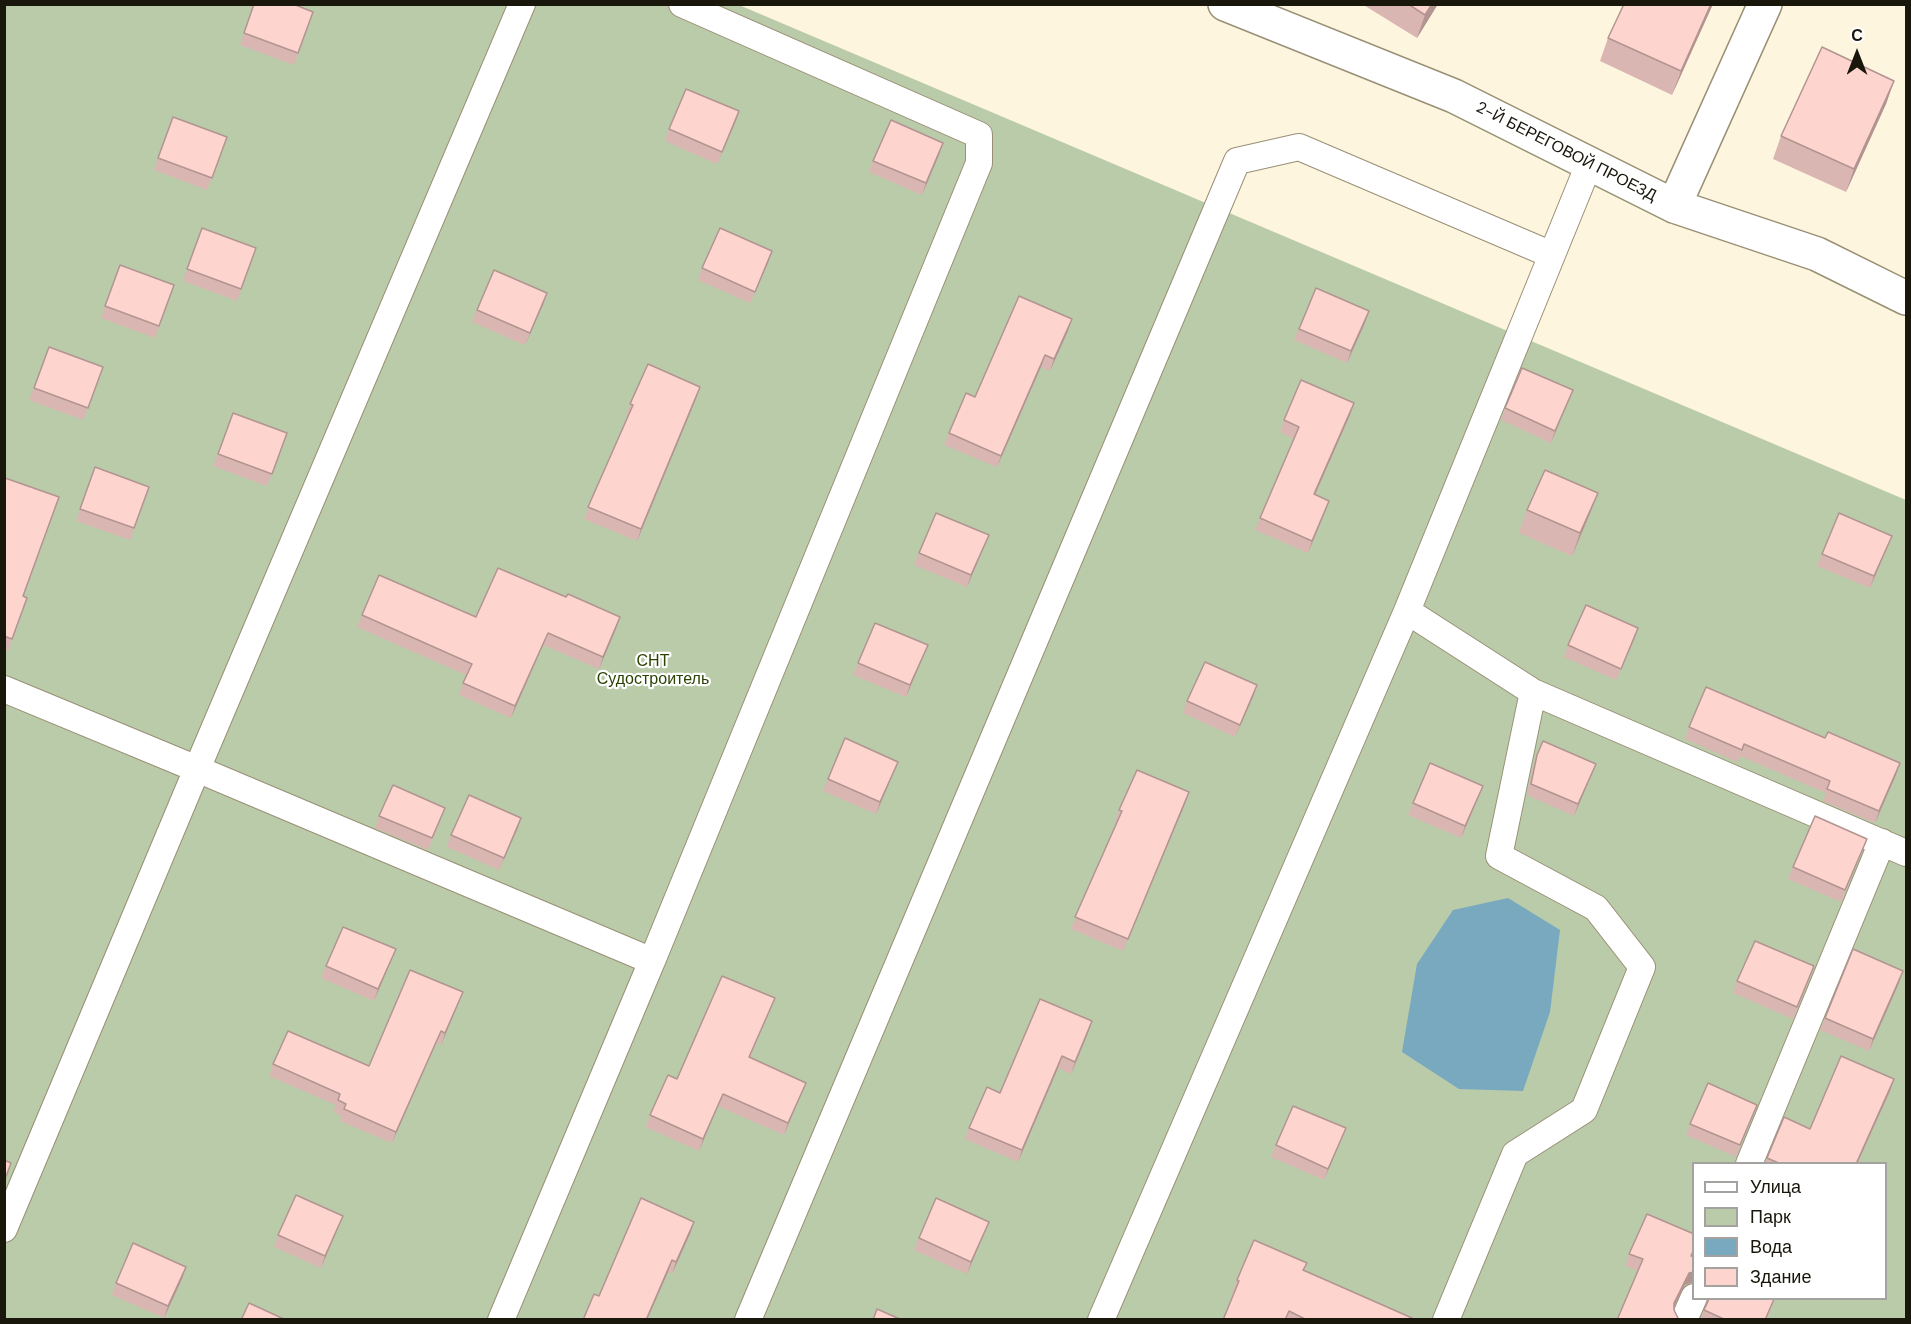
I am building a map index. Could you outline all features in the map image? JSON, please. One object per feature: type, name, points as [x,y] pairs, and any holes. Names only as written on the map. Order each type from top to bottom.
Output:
[{"type":"street","name":"2-Й БЕРЕГОВОЙ ПРОЕЗД","points":[[1225,4],[1454,96],[1674,206],[1817,254],[1906,298]]},
{"type":"street","points":[[1674,206],[1765,4]]},
{"type":"lane","points":[[4,1229],[522,4]]},
{"type":"lane","points":[[501,1320],[652,961],[980,163],[980,135],[682,4]]},
{"type":"lane","points":[[748,1320],[1237,161],[1299,147],[1552,255]]},
{"type":"lane","points":[[1101,1320],[1407,611],[1589,164]]},
{"type":"lane","points":[[1407,611],[1533,692],[1906,853]]},
{"type":"lane","points":[[4,689],[652,961]]},
{"type":"lane","points":[[1446,1320],[1515,1154],[1584,1110],[1642,968],[1596,908],[1499,856],[1533,692]]},
{"type":"lane","points":[[1750,1162],[1882,842]]},
{"type":"lane","points":[[1684,1320],[1693,1300]]},
{"type":"green space","name":"СНТ Судостроитель","points":[[5,5],[739,5],[1906,500],[1906,1319],[5,1320]]},
{"type":"water","points":[[1508,898],[1560,930],[1550,1012],[1523,1091],[1459,1089],[1402,1052],[1417,964],[1453,910]]},
{"type":"building","points":[[254,4],[293,4],[313,12],[298,53],[244,33]]},
{"type":"building","points":[[1408,4],[1432,4],[1425,15]]},
{"type":"building","points":[[1624,4],[1711,4],[1681,71],[1608,38]]},
{"type":"building","points":[[1822,47],[1894,81],[1854,169],[1781,136]]},
{"type":"building","points":[[686,89],[739,111],[722,152],[669,129]]},
{"type":"building","points":[[173,117],[227,137],[212,178],[158,158]]},
{"type":"building","points":[[891,120],[943,143],[926,183],[873,161]]},
{"type":"building","points":[[202,228],[256,248],[241,289],[187,269]]},
{"type":"building","points":[[720,228],[772,251],[755,292],[702,268]]},
{"type":"building","points":[[120,265],[174,285],[159,326],[105,306]]},
{"type":"building","points":[[494,270],[547,293],[530,333],[477,310]]},
{"type":"building","points":[[1316,288],[1369,311],[1351,351],[1299,329]]},
{"type":"building","points":[[1019,296],[1072,319],[1054,359],[1045,355],[1001,456],[949,433],[966,393],[975,397]]},
{"type":"building","points":[[49,347],[103,367],[88,408],[34,388]]},
{"type":"building","points":[[648,364],[700,387],[641,529],[588,507],[633,405],[630,404]]},
{"type":"building","points":[[1522,368],[1573,390],[1555,431],[1505,408]]},
{"type":"building","points":[[1301,380],[1354,403],[1314,494],[1329,501],[1312,541],[1260,518],[1299,427],[1284,420]]},
{"type":"building","points":[[233,413],[287,433],[272,474],[218,454]]},
{"type":"building","points":[[95,467],[149,487],[134,528],[80,509]]},
{"type":"building","points":[[1545,470],[1598,493],[1580,533],[1527,510]]},
{"type":"building","points":[[5,478],[59,497],[23,596],[27,598],[12,639],[4,636]]},
{"type":"building","points":[[936,513],[989,535],[971,575],[919,553]]},
{"type":"building","points":[[1839,513],[1892,536],[1874,576],[1822,554]]},
{"type":"building","points":[[498,568],[566,597],[568,594],[620,617],[603,657],[548,633],[515,706],[463,683],[472,664],[362,615],[379,575],[476,617]]},
{"type":"building","points":[[1586,605],[1638,628],[1621,669],[1568,645]]},
{"type":"building","points":[[875,623],[928,645],[910,685],[858,663]]},
{"type":"building","points":[[1205,662],[1257,685],[1240,725],[1187,701]]},
{"type":"building","points":[[1706,687],[1825,738],[1828,732],[1900,763],[1879,811],[1827,789],[1830,781],[1744,744],[1742,750],[1689,727]]},
{"type":"building","points":[[845,738],[898,762],[880,802],[828,779]]},
{"type":"building","points":[[1543,741],[1596,764],[1578,804],[1531,784],[1537,755]]},
{"type":"building","points":[[1430,763],[1483,786],[1465,826],[1413,803]]},
{"type":"building","points":[[1137,770],[1189,792],[1128,939],[1075,917],[1122,811],[1119,810]]},
{"type":"building","points":[[393,785],[445,808],[432,838],[379,816]]},
{"type":"building","points":[[469,795],[521,818],[504,858],[451,835]]},
{"type":"building","points":[[1815,816],[1867,839],[1845,890],[1793,867]]},
{"type":"building","points":[[343,927],[396,949],[378,989],[326,966]]},
{"type":"building","points":[[1755,941],[1814,966],[1797,1007],[1737,981]]},
{"type":"building","points":[[1853,949],[1903,971],[1873,1039],[1825,1018]]},
{"type":"building","points":[[410,970],[463,992],[445,1033],[441,1031],[396,1132],[344,1109],[346,1104],[338,1100],[340,1094],[273,1064],[288,1031],[369,1066]]},
{"type":"building","points":[[722,976],[775,998],[749,1057],[806,1083],[788,1123],[723,1094],[703,1139],[650,1115],[668,1075],[677,1079]]},
{"type":"building","points":[[1040,999],[1092,1021],[1075,1062],[1062,1056],[1022,1150],[969,1128],[987,1087],[1000,1093]]},
{"type":"building","points":[[1841,1056],[1894,1079],[1857,1162],[1776,1162],[1767,1158],[1784,1117],[1810,1129]]},
{"type":"building","points":[[1708,1083],[1757,1105],[1740,1145],[1690,1124]]},
{"type":"building","points":[[1293,1106],[1346,1128],[1328,1169],[1276,1145]]},
{"type":"building","points":[[4,1160],[11,1163],[4,1182]]},
{"type":"building","points":[[296,1195],[343,1216],[325,1256],[278,1235]]},
{"type":"building","points":[[641,1198],[694,1222],[676,1262],[672,1260],[646,1320],[583,1320],[594,1294],[599,1296]]},
{"type":"building","points":[[936,1198],[989,1222],[971,1262],[919,1238]]},
{"type":"building","points":[[1647,1214],[1692,1233],[1692,1272],[1689,1273],[1674,1303],[1674,1310],[1679,1320],[1617,1320],[1643,1259],[1629,1254]]},
{"type":"building","points":[[1254,1240],[1307,1263],[1303,1270],[1412,1318],[1411,1320],[1307,1320],[1289,1311],[1285,1320],[1223,1320]]},
{"type":"building","points":[[133,1243],[186,1267],[168,1306],[116,1283]]},
{"type":"building","points":[[1709,1300],[1774,1300],[1765,1320],[1726,1320],[1704,1310]]},
{"type":"building","points":[[249,1303],[286,1320],[241,1320]]},
{"type":"building","points":[[877,1309],[902,1320],[873,1320]]}]
